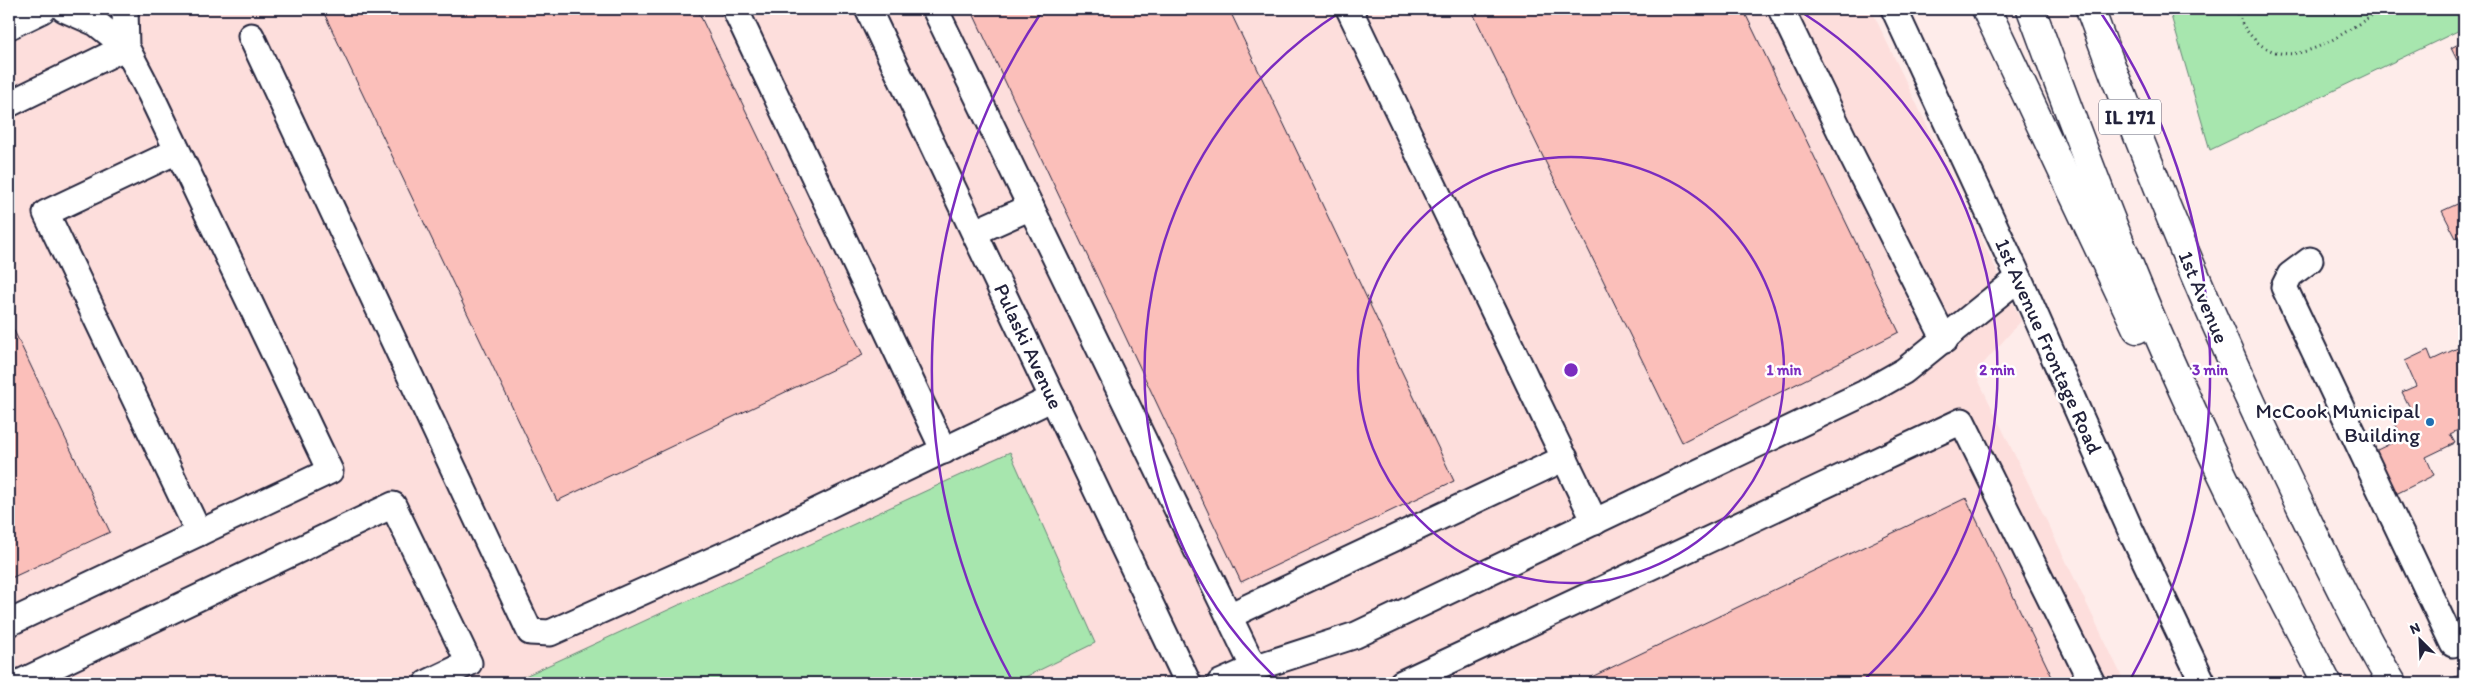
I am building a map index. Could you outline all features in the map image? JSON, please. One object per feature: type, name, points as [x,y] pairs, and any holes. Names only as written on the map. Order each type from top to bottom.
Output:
[{"type":"main road","points":[[9,24],[42,9]]},
{"type":"main road","points":[[1986,9],[2156,369],[2266,565]]},
{"type":"main road","name":"IL 171","points":[[2031,9],[2127,261],[2217,464],[2266,565],[2327,683]]},
{"type":"main road","name":"1st Avenue","points":[[2090,9],[2136,134],[2260,423],[2334,574],[2392,683]]},
{"type":"main road","points":[[2109,9],[2173,223]]},
{"type":"street","points":[[64,9],[96,23],[126,47]]},
{"type":"street","points":[[9,623],[330,471],[126,47],[125,9]]},
{"type":"street","points":[[735,9],[944,451]]},
{"type":"street","name":"Pulaski Avenue","points":[[868,9],[1188,683]]},
{"type":"street","points":[[935,9],[1254,668]]},
{"type":"street","points":[[1349,9],[1596,522]]},
{"type":"street","points":[[1781,9],[1851,154],[1945,340]]},
{"type":"street","name":"1st Avenue Frontage Road","points":[[1894,9],[2019,278],[2130,529],[2203,683]]},
{"type":"street","points":[[251,36],[530,632],[550,632],[731,552],[1053,398]]},
{"type":"street","points":[[9,104],[126,47]]},
{"type":"street","points":[[177,151],[46,213],[199,533]]},
{"type":"street","points":[[975,232],[1031,208]]},
{"type":"street","points":[[2310,260],[2290,275],[2284,287],[2452,644]]},
{"type":"street","points":[[1220,683],[1254,668],[1356,635],[1865,393],[1904,372],[2019,278]]},
{"type":"street","points":[[1402,683],[1962,421],[2092,683]]},
{"type":"street","points":[[1229,616],[1565,458]]},
{"type":"street","points":[[19,683],[393,505],[468,663],[427,683]]},
{"type":"path","points":[[2237,9],[2238,18],[2246,30],[2258,42],[2271,50],[2286,54],[2316,49],[2384,9]]},
{"type":"shaded area","points":[[81,9],[1871,9],[2021,321],[1975,373],[2125,683],[9,683],[9,42]]},
{"type":"green space","points":[[2169,9],[2464,9],[2464,28],[2210,150]]},
{"type":"green space","points":[[1010,452],[1095,643],[1013,683],[510,683]]},
{"type":"building","points":[[322,9],[697,9],[863,355],[557,501]]},
{"type":"building","points":[[971,9],[1229,9],[1454,481],[1241,582]]},
{"type":"building","points":[[1471,9],[1743,9],[1899,332],[1682,442]]},
{"type":"building","points":[[2464,41],[2464,57],[2457,60],[2451,48]]},
{"type":"building","points":[[2464,92],[2464,108],[2458,95]]},
{"type":"building","points":[[2464,201],[2464,234],[2456,238],[2442,211]]},
{"type":"building","points":[[9,320],[110,532],[9,579]]},
{"type":"building","name":"McCook Municipal Building","points":[[2464,345],[2464,427],[2450,434],[2455,443],[2426,457],[2434,475],[2392,496],[2371,453],[2402,438],[2392,417],[2410,408],[2402,392],[2416,386],[2405,361],[2428,350],[2432,360]]},
{"type":"building","points":[[1966,498],[2055,683],[1579,683]]},
{"type":"building","points":[[2464,673],[2464,683],[2452,683],[2450,679]]},
{"type":"place","name":"McCook Municipal Building","points":[[2430,422]]}]
